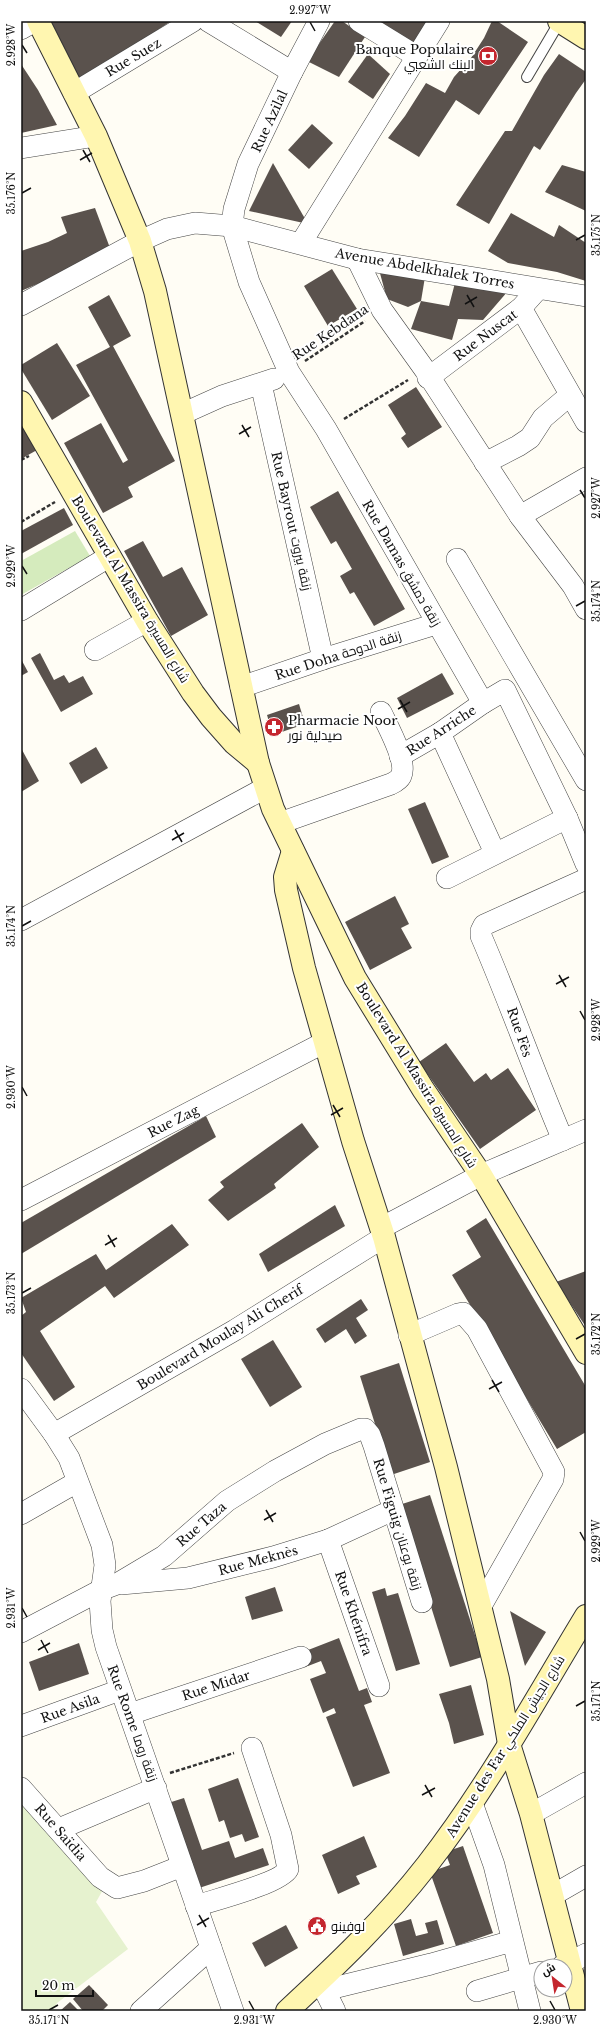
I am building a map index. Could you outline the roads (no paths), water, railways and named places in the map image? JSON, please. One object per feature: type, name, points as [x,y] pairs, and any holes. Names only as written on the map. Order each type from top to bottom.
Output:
[{"type":"main road","name":"Boulevard Al Massira شارع المسيرة","points":[[37,21],[96,136],[140,241],[155,291],[172,361],[182,414],[258,763],[265,788],[293,851],[355,978],[423,1089],[481,1175],[586,1352]]},
{"type":"main road","points":[[559,21],[586,38]]},
{"type":"main road","name":"Boulevard Al Massira شارع المسيرة","points":[[21,402],[148,621],[193,693],[211,718],[234,743],[258,763]]},
{"type":"main road","points":[[293,851],[285,877],[286,890],[304,968],[353,1141],[383,1232],[409,1335],[446,1467],[481,1606],[498,1678],[509,1744],[531,1814],[552,1895],[572,1958]]},
{"type":"main road","name":"Avenue des Far شارع الجيش الملكي","points":[[287,2011],[323,1985],[354,1948],[402,1896],[472,1804],[586,1616]]},
{"type":"main road","points":[[573,1961],[582,2011]]},
{"type":"street","points":[[21,30],[37,21]]},
{"type":"street","name":"Rue Suez","points":[[74,93],[193,21]]},
{"type":"street","points":[[208,21],[292,72]]},
{"type":"street","name":"Rue Azilal","points":[[232,226],[234,209],[248,164],[292,72],[319,21]]},
{"type":"street","points":[[359,21],[416,56]]},
{"type":"street","points":[[301,243],[416,56],[440,21]]},
{"type":"street","points":[[21,148],[96,136]]},
{"type":"street","name":"Avenue Abdelkhalek Torres","points":[[21,305],[140,241],[167,229],[195,223],[232,226],[357,259],[586,296]]},
{"type":"street","name":"Rue Damas زنقة دمشق","points":[[232,226],[249,282],[289,372],[326,429],[436,624],[483,703]]},
{"type":"street","points":[[357,259],[382,310],[520,516],[580,582],[586,609]]},
{"type":"street","name":"Rue Nuscat","points":[[426,374],[521,308],[538,289]]},
{"type":"street","points":[[521,308],[586,422]]},
{"type":"street","points":[[182,414],[222,396],[261,384],[289,372]]},
{"type":"street","name":"Rue Bayrout زنقة بيروت","points":[[261,384],[323,658]]},
{"type":"street","points":[[485,463],[530,438],[543,418],[570,395]]},
{"type":"street","points":[[520,516],[586,478]]},
{"type":"street","points":[[21,610],[110,556]]},
{"type":"street","points":[[457,559],[586,780]]},
{"type":"street","points":[[95,650],[148,621]]},
{"type":"street","name":"Rue Doha زنقة الدوحة","points":[[242,687],[323,658],[436,624]]},
{"type":"street","points":[[483,703],[505,690],[529,680]]},
{"type":"street","points":[[505,690],[567,818],[586,864]]},
{"type":"street","name":"Rue Arriche","points":[[400,756],[440,733],[483,703]]},
{"type":"street","points":[[280,823],[391,784],[399,779],[402,774],[400,756],[381,712]]},
{"type":"street","points":[[440,733],[495,853]]},
{"type":"street","points":[[21,920],[265,788]]},
{"type":"street","points":[[447,878],[567,818]]},
{"type":"street","name":"Rue Fès","points":[[563,1140],[537,1079],[512,1007],[481,936],[481,931],[484,925],[586,879]]},
{"type":"street","name":"Rue Zag","points":[[21,1200],[325,1042]]},
{"type":"street","points":[[383,1232],[481,1175],[586,1130]]},
{"type":"street","name":"Boulevard Moulay Ali Cherif","points":[[54,1434],[235,1330],[383,1232]]},
{"type":"street","points":[[409,1335],[458,1314],[463,1313],[468,1317],[484,1342],[554,1472],[553,1479],[533,1517],[481,1606]]},
{"type":"street","name":"Rue Rome زنقة روما","points":[[24,1397],[54,1434],[69,1458],[102,1546],[109,1587],[100,1601],[102,1630],[120,1690],[130,1714],[233,2011]]},
{"type":"street","name":"Rue Taza","points":[[21,1632],[109,1587],[164,1556],[219,1507],[274,1471],[325,1444],[361,1429],[367,1431],[374,1446]]},
{"type":"street","name":"Rue Figuig زنقة بوعنان","points":[[374,1446],[422,1602]]},
{"type":"street","points":[[21,1514],[77,1482]]},
{"type":"street","name":"Rue Meknès","points":[[109,1587],[188,1578],[273,1557],[328,1540],[393,1510]]},
{"type":"street","name":"Rue Khénifra","points":[[328,1540],[379,1686]]},
{"type":"street","name":"Rue Midar","points":[[130,1714],[301,1657]]},
{"type":"street","name":"Rue Asila","points":[[21,1726],[120,1690]]},
{"type":"street","points":[[196,1906],[248,1890],[286,1874],[288,1866],[281,1835],[252,1748]]},
{"type":"street","points":[[59,1830],[154,1783]]},
{"type":"street","points":[[531,1814],[586,1783]]},
{"type":"street","name":"Rue Saïdia","points":[[21,1788],[100,1877],[117,1888],[123,1888],[144,1881],[182,1866]]},
{"type":"street","points":[[472,1804],[494,1865],[512,1940],[531,1975],[530,2011]]},
{"type":"street","points":[[552,1895],[586,1876]]},
{"type":"street","points":[[335,2011],[323,1985],[431,1964],[512,1940]]},
{"type":"street","points":[[141,2011],[212,1948]]},
{"type":"street","points":[[477,1991],[531,1975]]},
{"type":"lane","points":[[527,77],[559,21]]},
{"type":"place","name":"Banque Populaire البنك الشعبي","points":[[488,56]]},
{"type":"place","name":"Pharmacie Noor صيدلية نور","points":[[274,727]]},
{"type":"place","name":"لوفينو","points":[[317,1926]]}]
